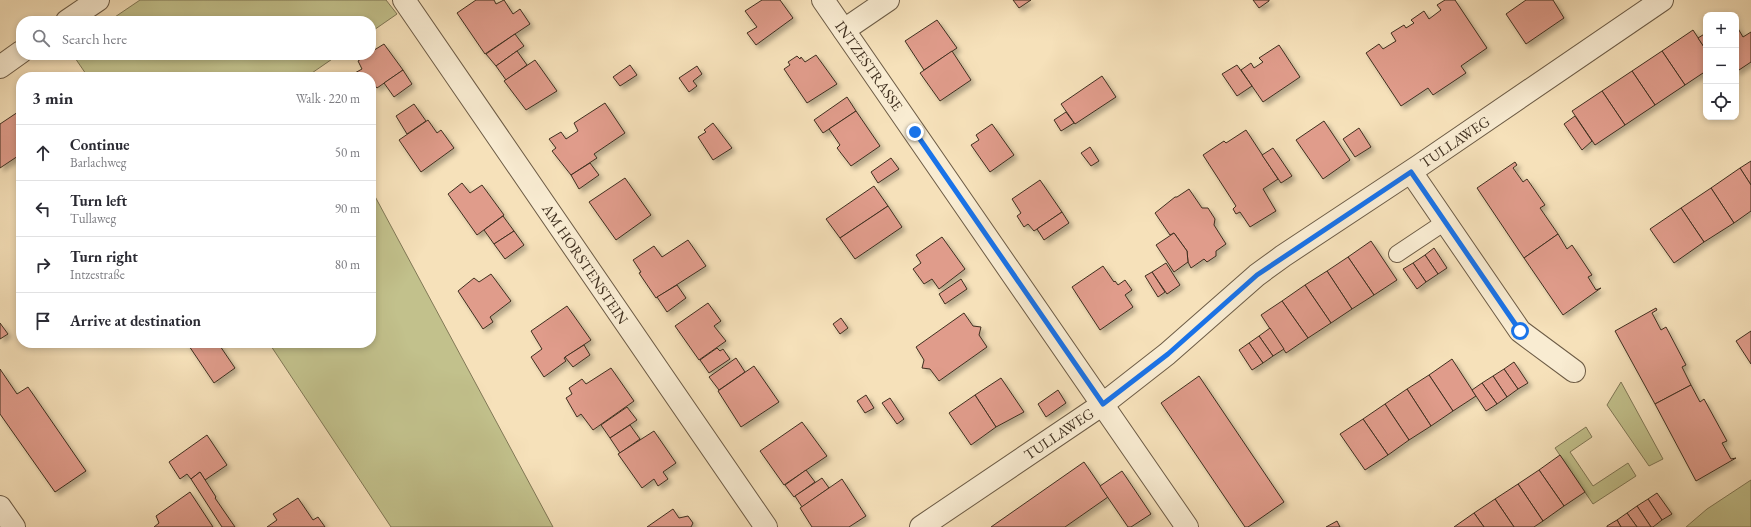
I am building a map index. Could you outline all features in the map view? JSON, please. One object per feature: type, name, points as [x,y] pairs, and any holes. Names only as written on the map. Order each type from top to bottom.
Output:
[{"type":"street","points":[[74,16],[98,0]]},
{"type":"street","name":"AM HORSTENSTEIN","points":[[404,0],[766,527]]},
{"type":"street","name":"INTZESTRASSE","points":[[823,0],[1187,527]]},
{"type":"street","points":[[844,30],[888,0]]},
{"type":"street","name":"TULLAWEG","points":[[921,527],[1103,404],[1168,354],[1257,275],[1411,172],[1662,0]]},
{"type":"street","points":[[0,67],[16,56]]},
{"type":"street","points":[[1411,172],[1520,331],[1574,372]]},
{"type":"street","points":[[0,507],[14,527]]},
{"type":"lane","points":[[1397,254],[1445,222]]},
{"type":"shaded area","points":[[140,0],[386,0],[397,14],[376,29],[376,16],[116,16]]},
{"type":"shaded area","points":[[76,60],[331,60],[313,72],[85,72]]},
{"type":"shaded area","points":[[376,198],[553,527],[391,527],[272,348],[376,348]]},
{"type":"shaded area","points":[[1621,382],[1663,459],[1649,466],[1607,405]]},
{"type":"shaded area","points":[[1586,427],[1592,437],[1570,452],[1593,486],[1628,463],[1636,476],[1593,504],[1555,448]]},
{"type":"shaded area","points":[[1751,480],[1751,527],[1686,527],[1707,509]]},
{"type":"building","points":[[476,0],[494,0],[496,4],[504,0],[513,14],[520,9],[530,24],[485,54],[457,13]]},
{"type":"building","points":[[762,0],[780,0],[793,18],[756,45],[747,33],[757,27],[745,11]]},
{"type":"building","points":[[1013,0],[1031,0],[1019,8]]},
{"type":"building","points":[[1253,0],[1269,0],[1269,1],[1259,8]]},
{"type":"building","points":[[1445,0],[1455,0],[1487,48],[1461,66],[1466,73],[1433,95],[1428,88],[1401,106],[1366,53],[1379,44],[1383,49],[1396,41],[1391,33],[1404,25],[1406,28],[1414,23],[1411,20],[1424,11],[1429,19],[1441,10],[1437,5]]},
{"type":"building","points":[[1526,0],[1553,0],[1564,18],[1526,44],[1506,14]]},
{"type":"building","points":[[937,20],[957,48],[924,70],[905,41]]},
{"type":"building","points":[[1693,30],[1703,45],[1703,73],[1685,85],[1662,51]]},
{"type":"building","points":[[1739,30],[1743,37],[1751,32],[1751,62],[1739,70]]},
{"type":"building","points":[[515,34],[524,46],[496,66],[486,54]]},
{"type":"building","points":[[1703,35],[1703,46],[1698,38]]},
{"type":"building","points":[[384,44],[403,70],[377,88],[376,72],[357,72],[362,69],[358,61],[360,60],[376,60],[376,49]]},
{"type":"building","points":[[1279,45],[1300,77],[1263,102],[1241,70],[1251,63],[1254,68],[1263,62],[1259,58]]},
{"type":"building","points":[[517,51],[527,65],[506,80],[496,66]]},
{"type":"building","points":[[952,51],[971,80],[940,101],[920,73]]},
{"type":"building","points":[[1662,51],[1685,85],[1655,105],[1632,71]]},
{"type":"building","points":[[816,55],[837,84],[807,103],[784,69],[790,65],[788,62],[797,56],[800,59],[801,57],[805,62]]},
{"type":"building","points":[[535,60],[557,91],[526,110],[504,81]]},
{"type":"building","points":[[630,65],[637,75],[620,86],[613,77]]},
{"type":"building","points":[[1237,65],[1252,86],[1237,96],[1222,74]]},
{"type":"building","points":[[697,66],[702,74],[693,81],[697,86],[689,92],[679,78]]},
{"type":"building","points":[[403,70],[412,84],[394,97],[384,83]]},
{"type":"building","points":[[1632,71],[1655,105],[1625,125],[1602,91]]},
{"type":"building","points":[[1102,76],[1116,97],[1075,124],[1061,104]]},
{"type":"building","points":[[1602,91],[1625,125],[1595,145],[1572,111]]},
{"type":"building","points":[[847,97],[856,111],[823,133],[814,120]]},
{"type":"building","points":[[605,103],[625,133],[594,154],[597,158],[571,175],[552,151],[556,148],[549,139],[561,132],[566,139],[578,131],[574,123]]},
{"type":"building","points":[[414,104],[426,121],[407,134],[396,116]]},
{"type":"building","points":[[856,111],[880,146],[851,166],[837,148],[840,145],[829,129]]},
{"type":"building","points":[[1066,112],[1074,123],[1061,131],[1054,120]]},
{"type":"building","points":[[16,113],[16,157],[0,168],[0,124]]},
{"type":"building","points":[[1575,116],[1592,141],[1582,150],[1564,124]]},
{"type":"building","points":[[428,120],[437,133],[441,130],[454,148],[421,172],[399,140]]},
{"type":"building","points":[[1324,121],[1350,160],[1323,179],[1296,140]]},
{"type":"building","points":[[713,123],[732,148],[713,160],[698,137],[706,132],[704,130]]},
{"type":"building","points":[[992,124],[1014,155],[990,172],[971,145],[979,140],[976,135]]},
{"type":"building","points":[[1359,128],[1371,147],[1355,157],[1343,139]]},
{"type":"building","points":[[1246,130],[1278,179],[1263,189],[1276,211],[1250,227],[1240,212],[1236,214],[1233,209],[1236,206],[1203,155],[1224,141],[1226,143]]},
{"type":"building","points":[[1090,147],[1099,161],[1091,166],[1081,153]]},
{"type":"building","points":[[1273,148],[1292,176],[1281,183],[1262,155]]},
{"type":"building","points":[[891,158],[899,169],[878,183],[871,172]]},
{"type":"building","points":[[1751,161],[1751,185],[1740,168]]},
{"type":"building","points":[[1515,162],[1517,165],[1513,168],[1523,182],[1527,179],[1545,205],[1540,208],[1558,234],[1524,258],[1477,188]]},
{"type":"building","points":[[590,163],[599,175],[579,189],[571,175]]},
{"type":"building","points":[[1740,168],[1751,185],[1751,211],[1734,223],[1711,188]]},
{"type":"building","points":[[625,178],[651,215],[616,240],[589,202]]},
{"type":"building","points":[[1040,180],[1062,212],[1034,231],[1028,224],[1024,227],[1017,216],[1021,213],[1012,199]]},
{"type":"building","points":[[462,183],[470,193],[482,185],[504,215],[477,235],[448,194]]},
{"type":"building","points":[[874,186],[888,206],[840,238],[826,219]]},
{"type":"building","points":[[1711,188],[1734,223],[1704,242],[1681,208]]},
{"type":"building","points":[[1189,189],[1202,208],[1208,208],[1215,219],[1214,225],[1226,244],[1216,251],[1216,256],[1207,262],[1204,259],[1191,268],[1188,262],[1187,251],[1174,233],[1170,235],[1155,213],[1175,197]]},
{"type":"building","points":[[888,206],[902,227],[855,259],[840,238]]},
{"type":"building","points":[[1681,208],[1704,242],[1674,263],[1650,229]]},
{"type":"building","points":[[1062,212],[1069,223],[1044,240],[1037,229]]},
{"type":"building","points":[[503,216],[514,231],[494,244],[484,230]]},
{"type":"building","points":[[514,231],[524,245],[505,259],[494,244]]},
{"type":"building","points":[[1174,233],[1187,251],[1188,262],[1174,272],[1156,245]]},
{"type":"building","points":[[1558,234],[1567,249],[1572,245],[1592,275],[1588,277],[1596,290],[1601,288],[1563,315],[1524,258]]},
{"type":"building","points":[[942,237],[965,269],[939,289],[932,279],[924,284],[913,269],[921,263],[916,255]]},
{"type":"building","points":[[688,240],[706,266],[656,298],[639,273],[641,272],[633,260],[654,246],[662,257]]},
{"type":"building","points":[[1371,241],[1397,280],[1374,295],[1348,257]]},
{"type":"building","points":[[1434,248],[1447,268],[1438,274],[1425,255]]},
{"type":"building","points":[[1425,255],[1438,274],[1426,282],[1413,263]]},
{"type":"building","points":[[1348,257],[1374,295],[1352,309],[1327,271]]},
{"type":"building","points":[[1166,263],[1180,285],[1167,294],[1152,272]]},
{"type":"building","points":[[1413,263],[1426,282],[1417,289],[1403,269]]},
{"type":"building","points":[[1103,266],[1114,282],[1115,281],[1118,285],[1125,280],[1132,290],[1125,295],[1133,307],[1100,330],[1072,287]]},
{"type":"building","points":[[1327,271],[1352,309],[1331,323],[1305,285]]},
{"type":"building","points":[[1152,272],[1165,292],[1158,297],[1145,276]]},
{"type":"building","points":[[491,274],[511,301],[490,317],[493,322],[483,329],[458,291],[474,278],[479,282]]},
{"type":"building","points":[[961,279],[967,289],[945,304],[939,294]]},
{"type":"building","points":[[677,285],[686,298],[667,312],[657,297]]},
{"type":"building","points":[[1305,285],[1331,323],[1308,338],[1282,301]]},
{"type":"building","points":[[1282,301],[1308,338],[1286,353],[1261,315]]},
{"type":"building","points":[[708,303],[721,321],[714,326],[726,341],[699,360],[675,326]]},
{"type":"building","points":[[567,306],[591,340],[564,358],[566,361],[544,377],[531,357],[542,349],[531,331]]},
{"type":"building","points":[[1656,308],[1657,310],[1652,313],[1661,330],[1666,327],[1686,365],[1682,367],[1691,385],[1655,404],[1615,331]]},
{"type":"building","points":[[964,313],[973,326],[981,327],[979,335],[987,347],[939,381],[930,369],[922,368],[924,360],[916,347]]},
{"type":"building","points":[[841,318],[848,328],[840,334],[833,324]]},
{"type":"building","points":[[0,323],[8,334],[0,339]]},
{"type":"building","points":[[1270,328],[1284,349],[1273,356],[1259,336]]},
{"type":"building","points":[[1751,331],[1751,364],[1736,341]]},
{"type":"building","points":[[1259,336],[1273,356],[1263,363],[1249,343]]},
{"type":"building","points":[[1249,343],[1263,363],[1252,370],[1239,350]]},
{"type":"building","points":[[584,345],[590,355],[573,367],[565,357]]},
{"type":"building","points":[[190,348],[221,348],[235,368],[214,383]]},
{"type":"building","points":[[717,348],[720,351],[723,349],[730,359],[709,373],[700,360]]},
{"type":"building","points":[[736,358],[745,372],[719,390],[709,377]]},
{"type":"building","points":[[1452,359],[1476,396],[1453,411],[1429,375]]},
{"type":"building","points":[[1514,362],[1528,383],[1518,389],[1504,369]]},
{"type":"building","points":[[754,366],[779,402],[741,427],[718,391]]},
{"type":"building","points":[[611,368],[634,401],[593,430],[581,414],[577,417],[566,398],[572,394],[569,388],[582,379],[586,384]]},
{"type":"building","points":[[0,369],[17,394],[28,387],[86,471],[55,492],[0,414]]},
{"type":"building","points":[[1504,369],[1518,389],[1507,397],[1493,376]]},
{"type":"building","points":[[1429,375],[1453,411],[1431,426],[1407,389]]},
{"type":"building","points":[[1199,376],[1284,502],[1248,527],[1245,527],[1161,403]]},
{"type":"building","points":[[1493,376],[1507,397],[1497,404],[1482,383]]},
{"type":"building","points":[[1001,378],[1024,412],[996,427],[975,395]]},
{"type":"building","points":[[1482,383],[1497,404],[1486,411],[1472,390]]},
{"type":"building","points":[[1691,385],[1700,402],[1704,399],[1727,441],[1722,443],[1731,459],[1736,458],[1696,481],[1655,404]]},
{"type":"building","points":[[1407,389],[1431,426],[1409,440],[1385,404]]},
{"type":"building","points":[[1058,390],[1066,403],[1046,417],[1038,404]]},
{"type":"building","points":[[866,395],[874,408],[865,413],[857,401]]},
{"type":"building","points":[[975,395],[996,427],[971,445],[949,413]]},
{"type":"building","points":[[890,398],[904,419],[897,424],[882,403]]},
{"type":"building","points":[[1385,404],[1409,440],[1388,455],[1363,419]]},
{"type":"building","points":[[627,407],[637,420],[610,438],[601,425]]},
{"type":"building","points":[[1363,419],[1388,455],[1365,470],[1340,434]]},
{"type":"building","points":[[802,422],[827,456],[784,485],[760,451]]},
{"type":"building","points":[[630,425],[640,439],[620,453],[610,438]]},
{"type":"building","points":[[654,431],[676,463],[663,472],[668,479],[658,486],[654,479],[642,488],[618,454]]},
{"type":"building","points":[[207,435],[227,465],[205,480],[200,472],[191,479],[187,474],[180,479],[169,462]]},
{"type":"building","points":[[1560,455],[1585,492],[1564,506],[1539,470]]},
{"type":"building","points":[[1084,462],[1108,497],[1065,527],[991,527]]},
{"type":"building","points":[[806,470],[815,482],[794,497],[785,485]]},
{"type":"building","points":[[1539,470],[1564,506],[1543,521],[1518,484]]},
{"type":"building","points":[[1122,471],[1151,514],[1131,527],[1128,527],[1100,486]]},
{"type":"building","points":[[200,472],[216,497],[215,498],[235,527],[222,527],[191,479]]},
{"type":"building","points":[[822,478],[829,488],[802,507],[795,496]]},
{"type":"building","points":[[842,479],[866,516],[849,527],[812,527],[800,508]]},
{"type":"building","points":[[1518,484],[1543,521],[1534,527],[1514,527],[1495,499]]},
{"type":"building","points":[[190,492],[213,527],[154,527],[159,523],[156,516]]},
{"type":"building","points":[[1657,493],[1672,514],[1662,520],[1648,499]]},
{"type":"building","points":[[298,498],[313,520],[318,517],[325,527],[267,527],[277,520],[273,514]]},
{"type":"building","points":[[1495,499],[1514,527],[1484,527],[1474,513]]},
{"type":"building","points":[[1648,499],[1662,520],[1653,527],[1651,527],[1637,506]]},
{"type":"building","points":[[1637,506],[1651,527],[1637,527],[1627,513]]},
{"type":"building","points":[[673,509],[679,518],[688,516],[693,523],[691,527],[647,527]]},
{"type":"building","points":[[1474,513],[1484,527],[1454,527]]},
{"type":"building","points":[[1627,513],[1637,527],[1621,527],[1617,520]]},
{"type":"building","points":[[1617,520],[1621,527],[1607,527],[1607,526]]},
{"type":"building","points":[[1337,521],[1340,527],[1326,527]]},
{"type":"route","points":[[915,132],[1103,404],[1168,354],[1257,275],[1283,256],[1411,172],[1520,331]]}]
